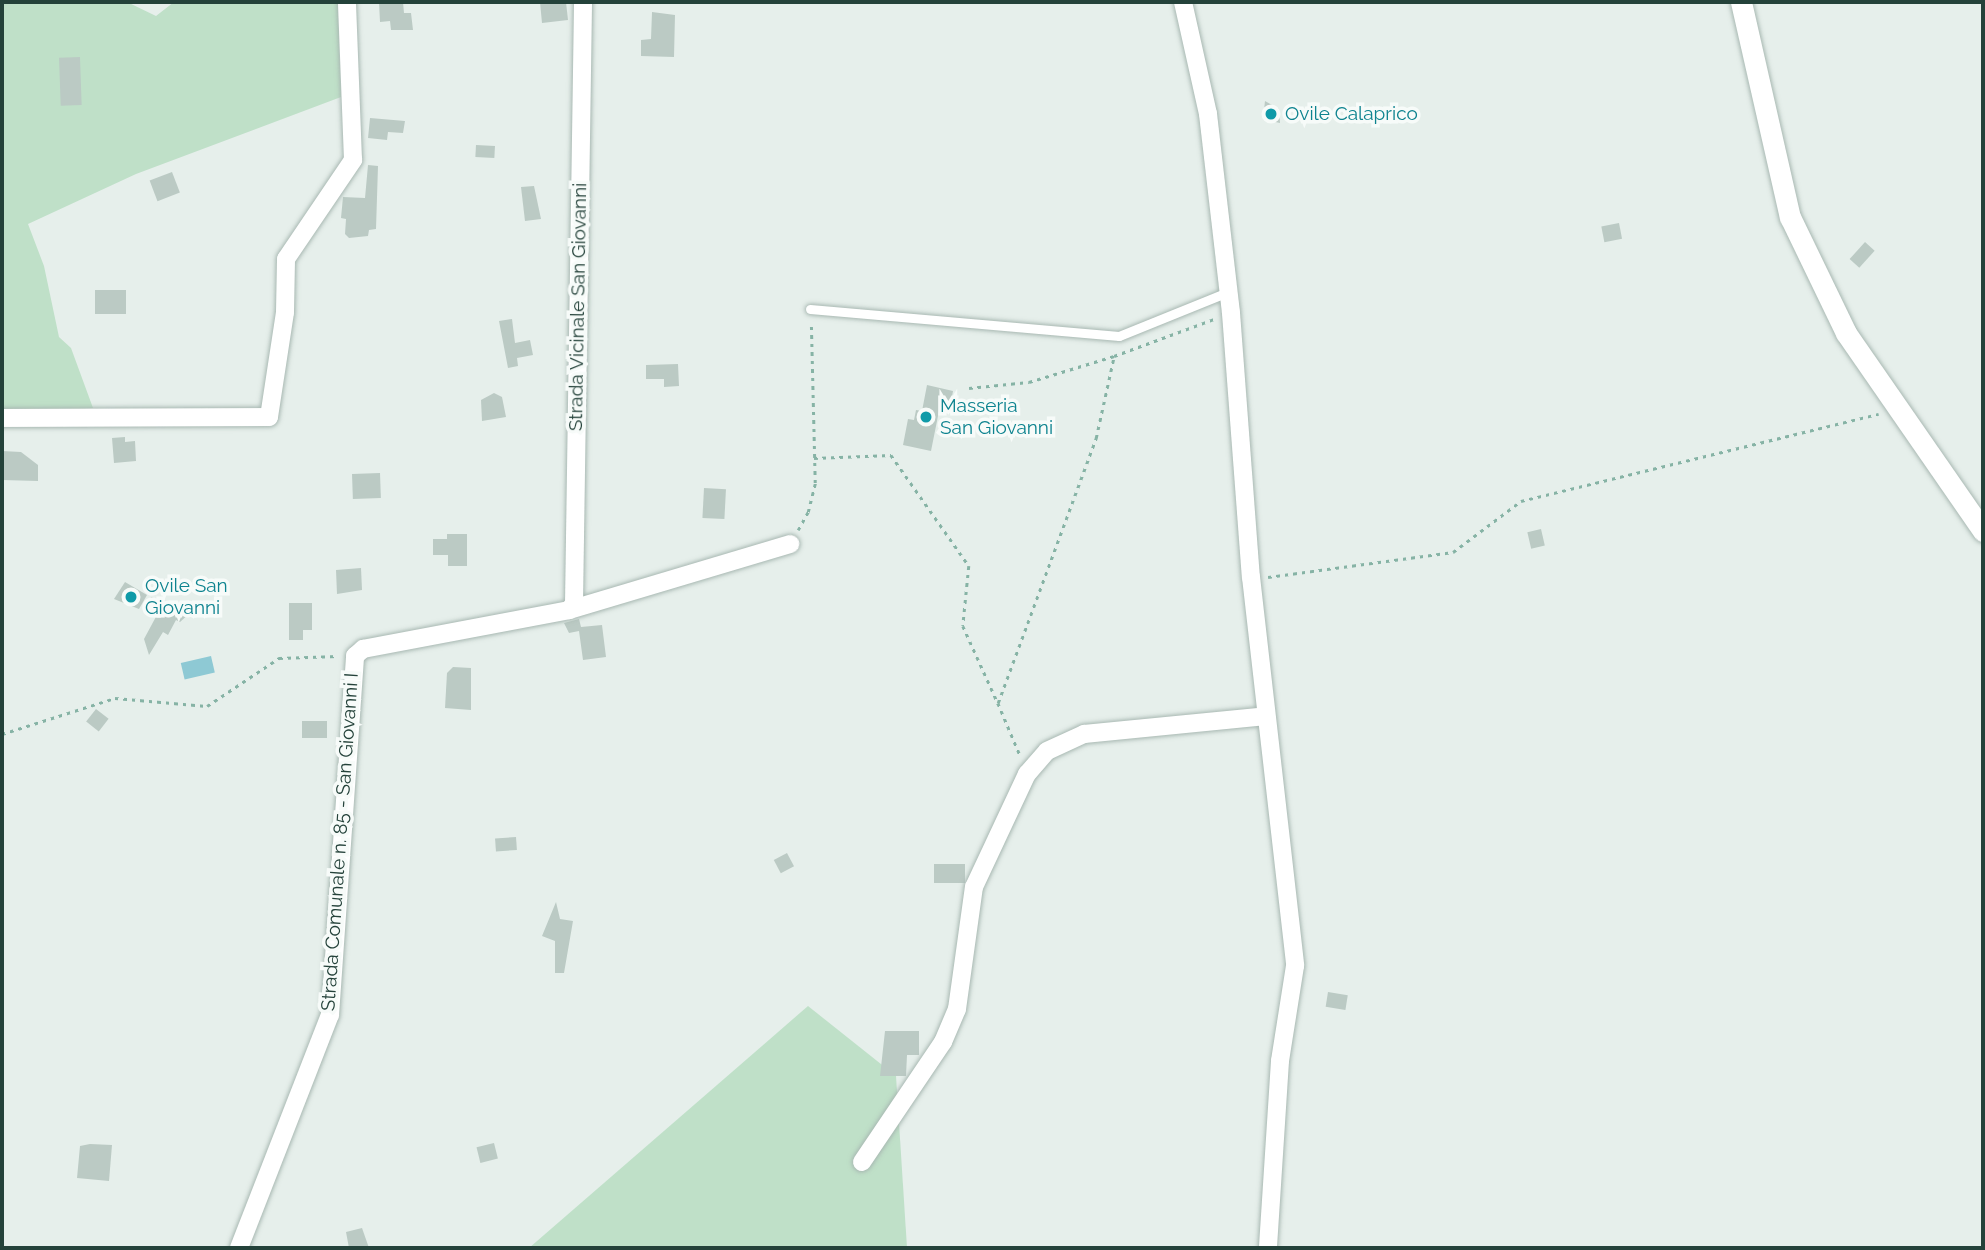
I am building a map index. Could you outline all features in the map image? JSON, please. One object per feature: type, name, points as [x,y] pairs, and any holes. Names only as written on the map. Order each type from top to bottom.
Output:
[{"type":"street","points":[[2,418],[269,417],[285,312],[286,259],[353,160],[348,2]]},
{"type":"street","name":"Strada Vicinale San Giovanni","points":[[569,610],[574,604],[583,2]]},
{"type":"street","points":[[1183,2],[1208,114],[1231,313],[1251,577],[1295,966],[1280,1061],[1268,1248]]},
{"type":"street","points":[[1741,2],[1790,217],[1846,333],[1983,531]]},
{"type":"street","name":"Strada Comunale n. 85 - San Giovanni I","points":[[239,1248],[330,1015],[355,656],[363,649],[569,610],[790,544]]},
{"type":"street","points":[[862,1162],[943,1042],[957,1009],[974,887],[1027,774],[1047,751],[1084,734],[1266,716]]},
{"type":"lane","points":[[810,309],[1119,336],[1228,292]]},
{"type":"path","points":[[790,544],[808,512],[814,458],[810,309]]},
{"type":"path","points":[[969,388],[1029,382],[1114,356],[1231,313]]},
{"type":"path","points":[[999,703],[1096,439],[1114,356]]},
{"type":"path","points":[[1251,577],[1453,552],[1521,501],[1755,442],[1870,419],[1896,406]]},
{"type":"path","points":[[814,458],[891,455],[969,566],[963,626],[999,703],[1027,774]]},
{"type":"path","points":[[2,734],[115,698],[207,706],[279,658],[355,656]]},
{"type":"green space","points":[[2,2],[127,2],[156,16],[174,2],[338,2],[341,97],[136,174],[28,224],[44,266],[59,337],[71,348],[93,408],[2,418]]},
{"type":"green space","points":[[808,1006],[896,1076],[907,1248],[529,1248]]},
{"type":"water","points":[[211,656],[215,673],[185,680],[181,663]]},
{"type":"building","points":[[379,2],[403,2],[404,13],[411,13],[413,30],[391,30],[390,21],[380,22]]},
{"type":"building","points":[[540,2],[566,2],[568,20],[542,23]]},
{"type":"building","points":[[652,12],[675,15],[674,57],[641,56],[641,40],[651,39]]},
{"type":"building","points":[[80,57],[82,105],[61,106],[59,58]]},
{"type":"building","name":"Ovile Calaprico","points":[[1265,101],[1279,109],[1280,123],[1263,119]]},
{"type":"building","points":[[370,118],[405,121],[403,133],[388,132],[387,140],[368,138]]},
{"type":"building","points":[[476,145],[495,146],[494,158],[475,157]]},
{"type":"building","points":[[368,165],[378,166],[376,229],[369,230],[368,236],[349,238],[345,234],[346,219],[341,218],[343,197],[365,198]]},
{"type":"building","points":[[172,172],[180,193],[157,201],[150,181]]},
{"type":"building","points":[[534,186],[541,219],[525,221],[521,187]]},
{"type":"building","points":[[1619,223],[1622,239],[1604,242],[1601,226]]},
{"type":"building","points":[[1865,242],[1875,251],[1859,268],[1850,259]]},
{"type":"building","points":[[95,290],[126,290],[126,314],[95,314]]},
{"type":"building","points":[[512,319],[515,343],[530,340],[533,355],[517,358],[518,366],[508,368],[499,321]]},
{"type":"building","points":[[678,364],[679,386],[664,387],[664,379],[646,379],[646,365]]},
{"type":"building","name":"Masseria San Giovanni","points":[[927,385],[953,391],[949,413],[939,411],[931,451],[903,445],[908,419],[914,420],[916,410],[922,411]]},
{"type":"building","points":[[494,393],[502,397],[506,417],[482,421],[481,400]]},
{"type":"building","points":[[125,437],[125,442],[135,441],[136,461],[114,463],[112,438]]},
{"type":"building","points":[[2,451],[21,452],[38,465],[38,481],[2,480]]},
{"type":"building","points":[[380,473],[381,498],[353,499],[352,474]]},
{"type":"building","points":[[704,488],[726,489],[724,519],[702,518]]},
{"type":"building","points":[[1541,529],[1545,546],[1531,549],[1527,532]]},
{"type":"building","points":[[447,534],[467,534],[467,566],[448,566],[448,555],[433,555],[433,539],[447,539]]},
{"type":"building","points":[[361,568],[362,590],[337,594],[336,570]]},
{"type":"building","name":"Ovile San Giovanni","points":[[125,582],[147,595],[139,609],[114,599]]},
{"type":"building","points":[[151,597],[191,612],[180,622],[176,620],[168,635],[163,632],[149,655],[144,639],[158,613],[166,613],[149,602]]},
{"type":"building","points":[[289,603],[312,603],[312,630],[303,630],[303,640],[289,640]]},
{"type":"building","points":[[579,619],[581,627],[602,625],[606,657],[583,660],[579,631],[569,633],[564,623]]},
{"type":"building","points":[[453,667],[471,668],[471,710],[445,708],[447,673]]},
{"type":"building","points":[[96,709],[109,719],[99,731],[86,722]]},
{"type":"building","points":[[302,721],[327,721],[327,738],[302,738]]},
{"type":"building","points":[[516,837],[517,850],[496,851],[495,838]]},
{"type":"building","points":[[787,853],[794,866],[781,873],[774,860]]},
{"type":"building","points":[[934,864],[965,864],[965,883],[934,883]]},
{"type":"building","points":[[556,902],[560,919],[573,921],[564,973],[555,973],[555,941],[542,936]]},
{"type":"building","points":[[1328,992],[1348,995],[1345,1010],[1326,1007]]},
{"type":"building","points":[[885,1031],[919,1031],[919,1055],[907,1055],[906,1076],[880,1076]]},
{"type":"building","points":[[494,1143],[498,1159],[480,1163],[477,1147]]},
{"type":"building","points":[[112,1145],[109,1181],[77,1178],[80,1146]]},
{"type":"building","points":[[362,1228],[369,1248],[349,1248],[346,1232]]},
{"type":"place","name":"Ovile Calaprico","points":[[1271,114]]},
{"type":"place","name":"Masseria San Giovanni","points":[[926,417]]},
{"type":"place","name":"Ovile San Giovanni","points":[[131,597]]}]
